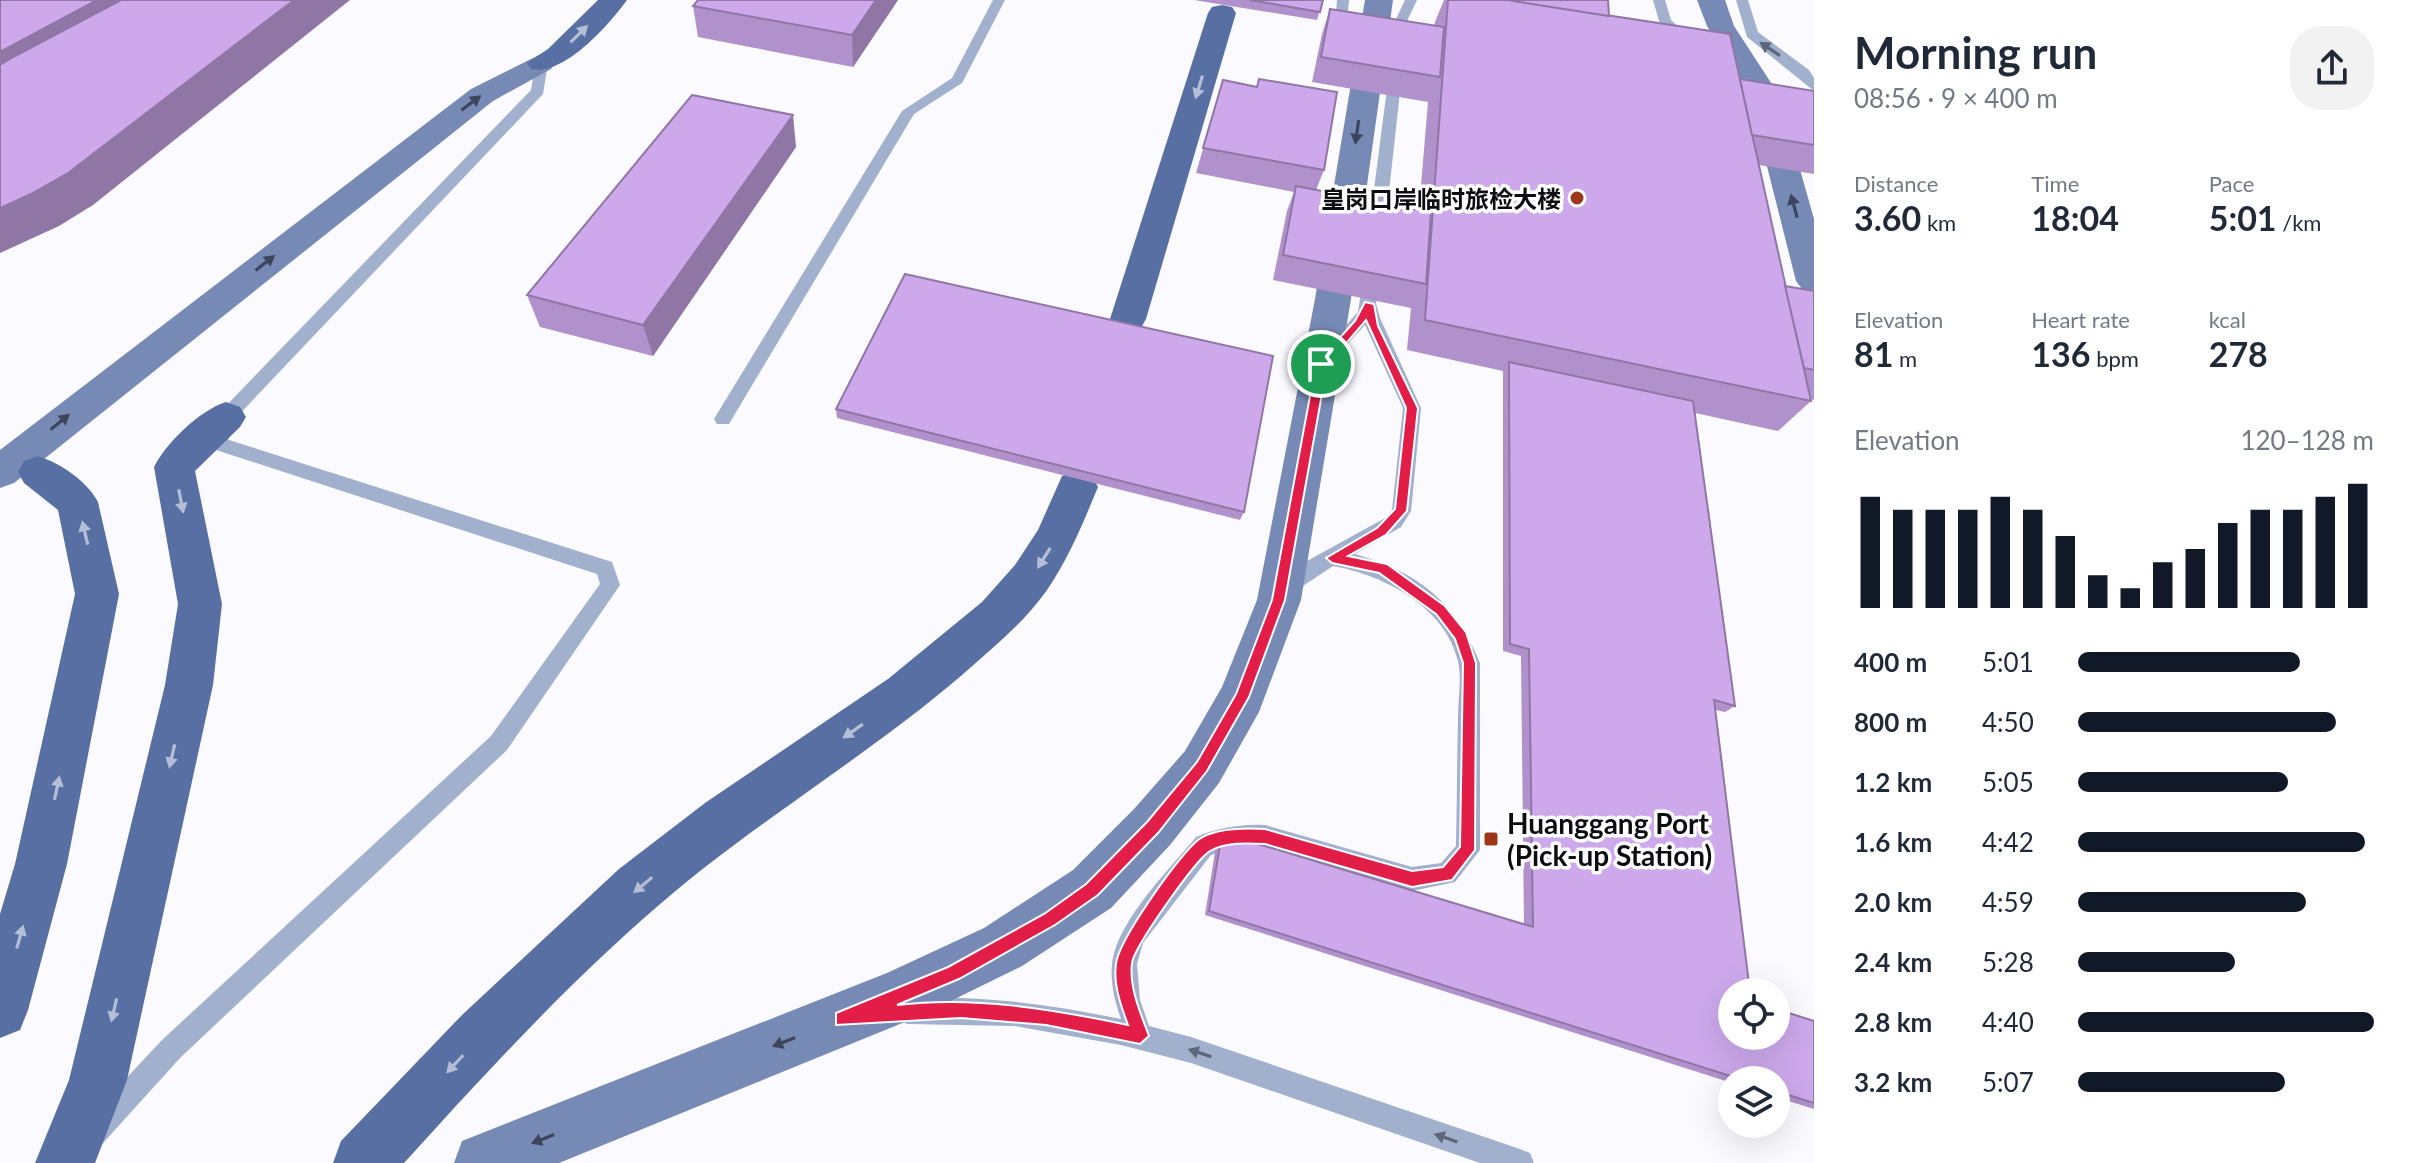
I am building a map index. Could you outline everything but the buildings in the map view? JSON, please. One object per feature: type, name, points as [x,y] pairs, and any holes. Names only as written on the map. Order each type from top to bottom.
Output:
[{"type":"main road","points":[[0,1010],[41,864],[97,594],[77,502],[19,472],[482,95],[558,55],[613,0]]},
{"type":"main road","points":[[484,1163],[954,973],[1049,919],[1092,889],[1152,827],[1214,748],[1253,674],[1279,600],[1321,364],[1379,0]]},
{"type":"main road","points":[[1711,0],[1717,25],[1751,70],[1769,110],[1814,281]]},
{"type":"main road","points":[[1128,319],[1222,13]]},
{"type":"main road","points":[[65,1163],[98,1080],[189,685],[200,604],[174,467],[226,417]]},
{"type":"main road","points":[[363,1163],[482,1035],[638,888],[723,820],[905,694],[998,616],[1031,578],[1056,538],[1077,487]]},
{"type":"lane","points":[[723,419],[909,111],[957,80],[999,0]]},
{"type":"lane","points":[[1343,0],[1341,24],[1369,48]]},
{"type":"lane","points":[[1321,364],[1359,323],[1368,304],[1402,19],[1411,0]]},
{"type":"lane","points":[[1659,0],[1670,29],[1704,54]]},
{"type":"lane","points":[[1742,0],[1752,34],[1804,73],[1814,87]]},
{"type":"lane","points":[[65,1163],[171,1049],[499,743],[610,585],[605,568],[222,445],[216,433],[226,417],[538,91],[541,63]]},
{"type":"lane","points":[[1741,79],[1769,110]]},
{"type":"lane","points":[[1279,600],[1305,572],[1382,532],[1401,511],[1412,408],[1372,326],[1368,304]]},
{"type":"lane","points":[[1140,1036],[1127,1000],[1124,964],[1133,936],[1204,845],[1242,835],[1265,836],[1412,879],[1447,874],[1468,850],[1469,663],[1461,637],[1441,610],[1382,568],[1332,558]]},
{"type":"lane","points":[[842,1019],[961,1010],[1046,1016],[1191,1050],[1520,1163]]},
{"type":"place","name":"皇岗口岸临时旅检大楼","points":[[1577,198]]},
{"type":"place","name":"Huanggang Port (Pick-up Station)","points":[[1491,839]]},
{"type":"route","points":[[1368,304],[1372,326],[1412,408],[1413,422],[1401,511],[1382,532],[1332,558],[1382,568],[1441,610],[1461,637],[1469,663],[1468,850],[1447,874],[1412,879],[1265,836],[1242,835],[1204,845],[1133,936],[1124,964],[1127,1000],[1140,1036],[1046,1016],[961,1010],[926,1010],[842,1019],[954,973],[1049,919],[1092,889],[1126,856],[1202,767],[1253,674],[1279,600],[1321,364],[1359,323],[1366,314],[1368,304]]}]
